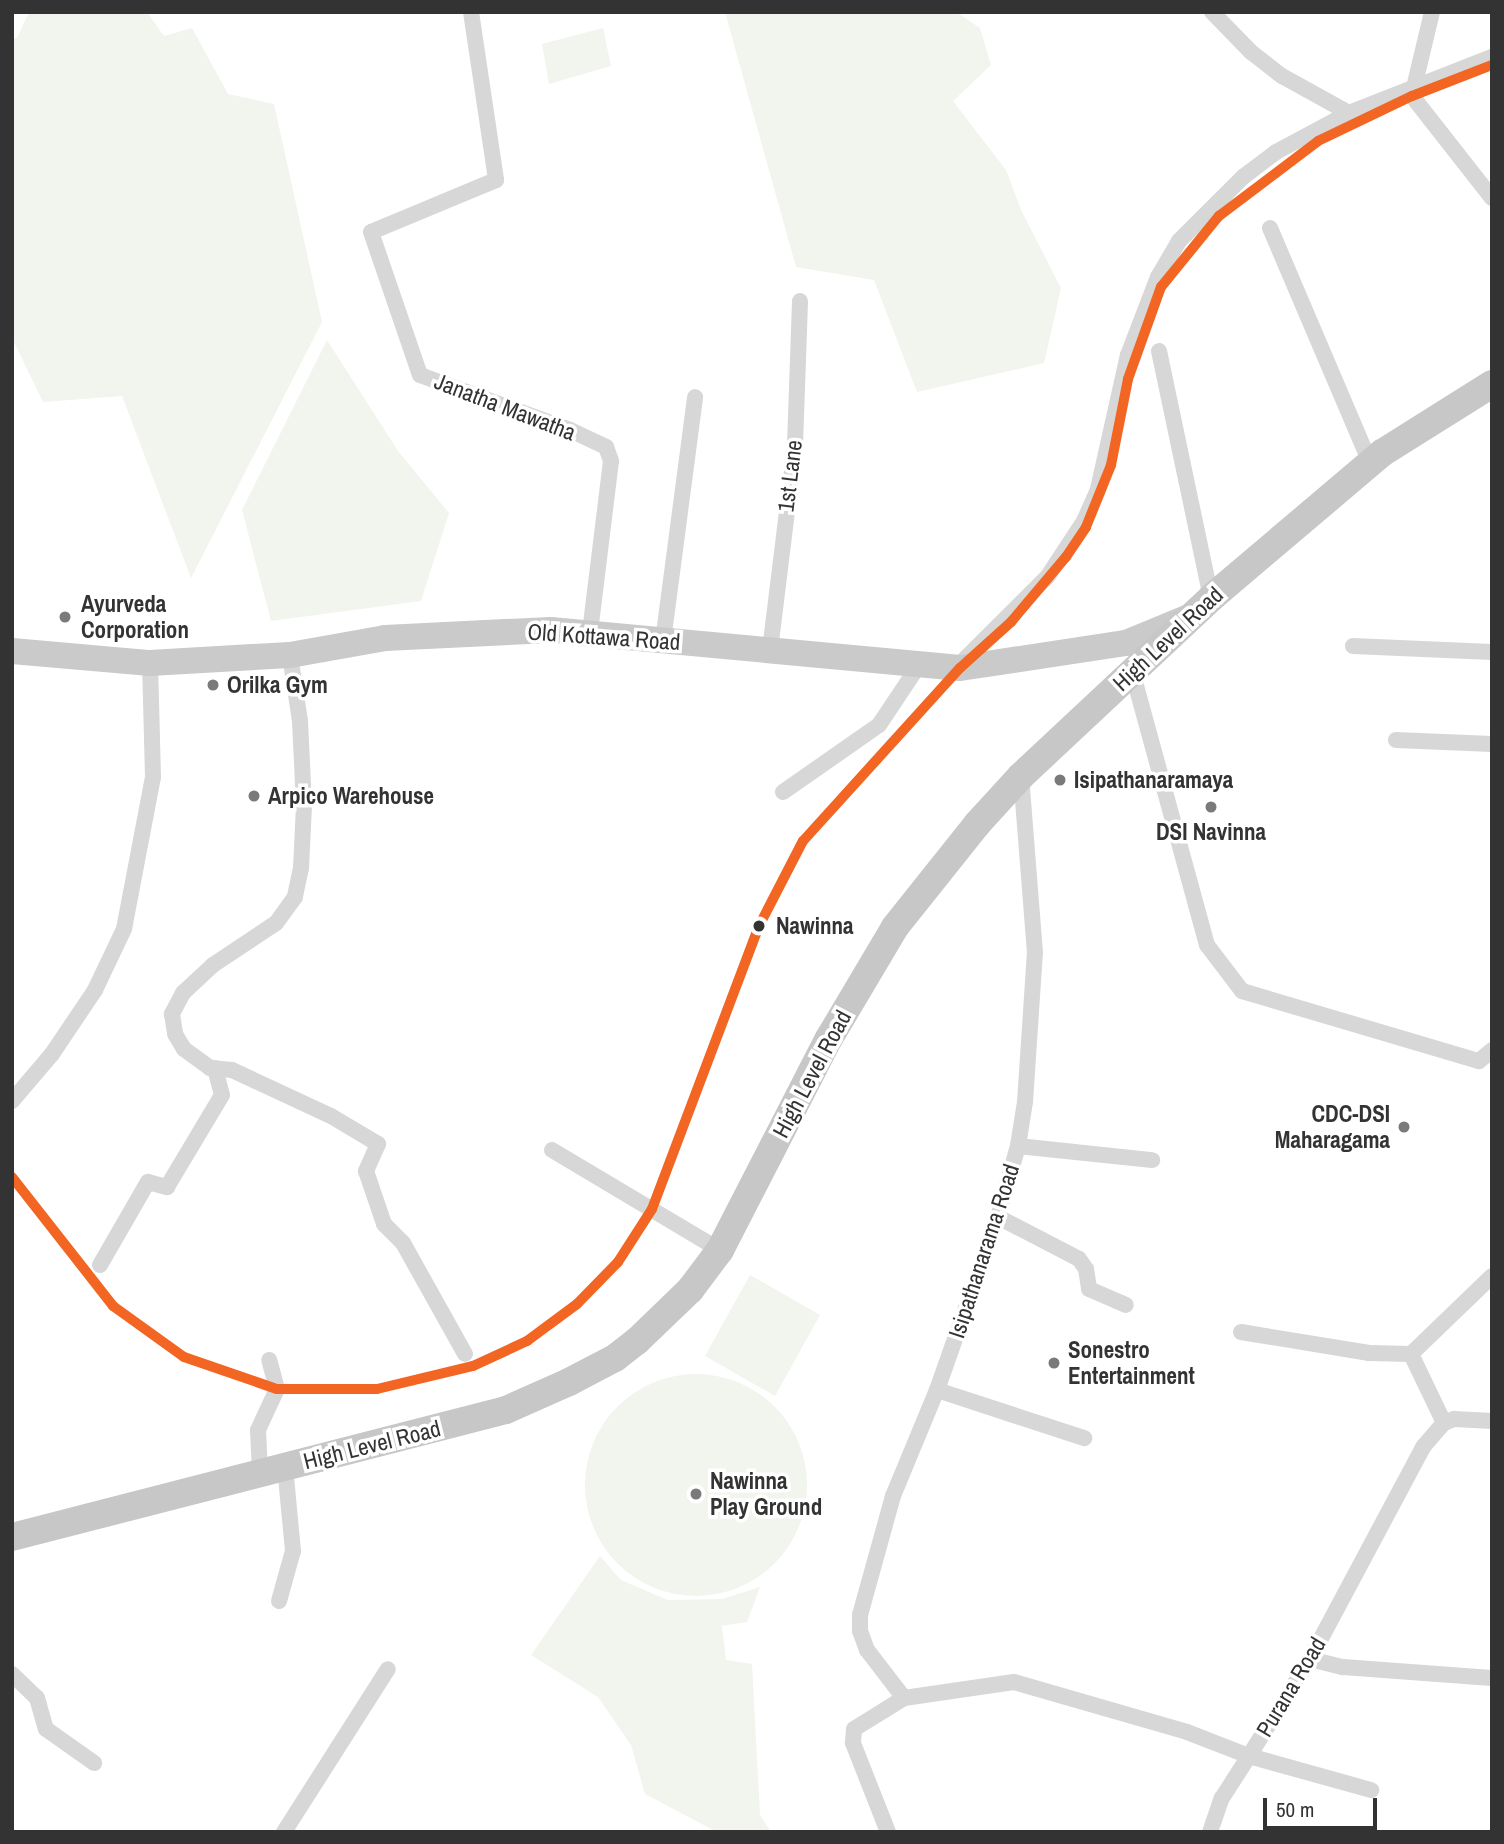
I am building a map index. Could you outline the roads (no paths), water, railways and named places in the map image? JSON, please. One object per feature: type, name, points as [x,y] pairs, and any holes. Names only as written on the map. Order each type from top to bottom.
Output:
[{"type":"highway","name":"High Level Road","points":[[12,1537],[506,1409],[569,1382],[615,1358],[637,1341],[690,1290],[720,1250],[828,1040],[895,927],[944,863],[1021,776],[1200,608],[1370,463],[1411,433],[1492,384]]},
{"type":"main road","name":"Old Kottawa Road","points":[[12,652],[150,663],[290,654],[385,638],[551,630],[956,668],[1126,643],[1200,608]]},
{"type":"street","name":"Janatha Mawatha","points":[[471,12],[496,180],[371,232],[420,375],[570,430],[606,447],[611,461],[590,632]]},
{"type":"street","points":[[1212,12],[1251,52],[1282,76],[1349,113]]},
{"type":"street","points":[[1432,12],[1412,96],[1492,198]]},
{"type":"street","points":[[956,668],[1048,576],[1084,521],[1098,489],[1128,355],[1158,277],[1179,241],[1243,177],[1276,152],[1349,113],[1492,57]]},
{"type":"street","points":[[1270,228],[1370,463]]},
{"type":"street","name":"1st Lane","points":[[770,650],[795,444],[800,301]]},
{"type":"street","points":[[1159,351],[1200,608]]},
{"type":"street","points":[[663,641],[695,397]]},
{"type":"street","points":[[1353,646],[1492,652]]},
{"type":"street","points":[[290,654],[300,721],[304,805],[301,869],[295,897],[276,923],[213,965],[183,993],[172,1014],[175,1034],[184,1049],[215,1068],[232,1070],[331,1116],[378,1144],[366,1171],[384,1224],[403,1243],[464,1354]]},
{"type":"street","points":[[12,1101],[52,1054],[95,990],[124,929],[153,777],[150,663]]},
{"type":"street","points":[[783,792],[879,725],[919,665]]},
{"type":"street","points":[[1132,671],[1207,945],[1242,991],[1479,1061],[1492,1050]]},
{"type":"street","points":[[1396,740],[1492,744]]},
{"type":"street","name":"Isipathanarama Road","points":[[904,1698],[867,1650],[860,1632],[860,1615],[893,1496],[937,1390],[998,1217],[1018,1146],[1025,1102],[1035,953],[1021,776]]},
{"type":"street","points":[[100,1265],[148,1182],[167,1187],[222,1096],[215,1068]]},
{"type":"street","points":[[1018,1146],[1152,1160]]},
{"type":"street","points":[[552,1150],[720,1250]]},
{"type":"street","points":[[998,1217],[1079,1259],[1086,1269],[1088,1289],[1126,1305]]},
{"type":"street","points":[[1241,1332],[1369,1353],[1411,1354],[1492,1276]]},
{"type":"street","points":[[1411,1354],[1444,1423],[1454,1419],[1492,1421]]},
{"type":"street","points":[[269,1360],[277,1389],[258,1430],[273,1469],[293,1551],[279,1601]]},
{"type":"street","points":[[937,1390],[1084,1438]]},
{"type":"street","name":"Purana Road","points":[[904,1698],[1014,1682],[1187,1732],[1249,1756],[1310,1659],[1423,1447],[1444,1423]]},
{"type":"street","points":[[1310,1659],[1343,1667],[1492,1678]]},
{"type":"street","points":[[284,1832],[388,1669]]},
{"type":"street","points":[[12,1675],[37,1698],[46,1729],[94,1763]]},
{"type":"street","points":[[888,1832],[853,1743],[854,1729],[904,1698]]},
{"type":"street","points":[[1210,1832],[1223,1798],[1249,1756],[1371,1790]]},
{"type":"place","name":"Ayurveda Corporation","points":[[65,617]]},
{"type":"place","name":"Orilka Gym","points":[[213,685]]},
{"type":"place","name":"Isipathanaramaya","points":[[1060,780]]},
{"type":"place","name":"Arpico Warehouse","points":[[254,796]]},
{"type":"place","name":"DSI Navinna","points":[[1211,807]]},
{"type":"place","name":"Nawinna","points":[[759,926]]},
{"type":"place","name":"CDC-DSI Maharagama","points":[[1404,1127]]},
{"type":"place","name":"Sonestro Entertainment","points":[[1054,1363]]},
{"type":"place","name":"Nawinna Play Ground","points":[[696,1494]]}]
